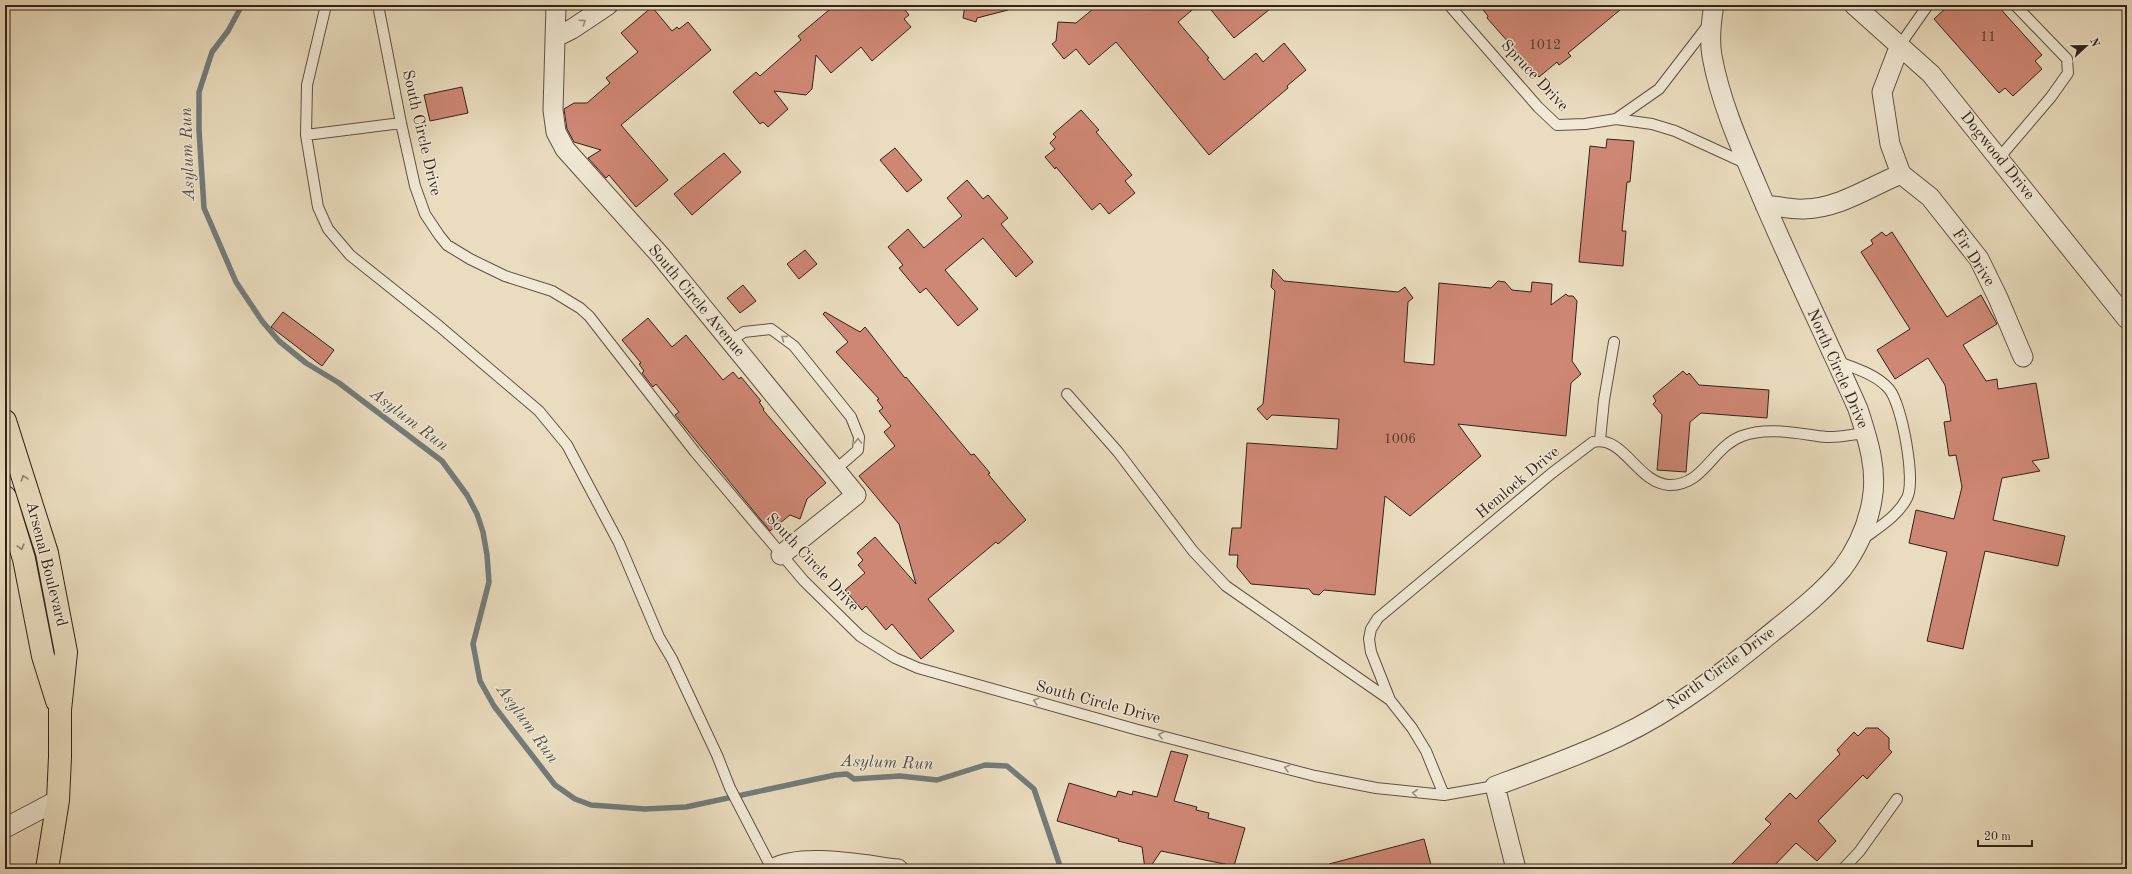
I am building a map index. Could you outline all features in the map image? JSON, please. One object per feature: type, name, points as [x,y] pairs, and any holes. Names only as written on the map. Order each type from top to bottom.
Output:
[{"type":"main road","name":"Arsenal Boulevard","points":[[5,421],[38,520],[61,619],[66,652],[60,710],[58,800],[47,869]]},
{"type":"main road","name":"Arsenal Boulevard","points":[[5,497],[31,590],[43,656],[60,710]]},
{"type":"street","name":"South Circle Avenue","points":[[556,5],[553,110],[556,132],[565,150],[660,255],[856,495],[781,555]]},
{"type":"street","points":[[556,37],[572,29],[608,5]]},
{"type":"street","name":"Dogwood Drive","points":[[1854,5],[1932,74],[2127,319]]},
{"type":"street","name":"North Circle Drive","points":[[1494,786],[1618,737],[1696,691],[1755,647],[1828,585],[1858,542],[1864,530],[1873,499],[1872,464],[1866,433],[1858,409],[1747,164],[1716,74],[1712,56],[1712,13]]},
{"type":"street","points":[[1765,204],[1804,209],[1828,206],[1852,199],[1872,186],[1901,174],[1890,144],[1882,92],[1900,45]]},
{"type":"street","name":"Fir Drive","points":[[1901,174],[1930,197],[1979,260],[1998,298],[2023,357]]},
{"type":"street","points":[[1494,786],[1516,869]]},
{"type":"street","points":[[5,828],[58,800]]},
{"type":"street","points":[[772,869],[781,864],[802,860],[898,869]]},
{"type":"lane","points":[[326,5],[307,85],[306,135],[318,207],[328,229],[350,255],[439,326],[539,411],[567,445],[619,543],[659,637],[672,659],[730,788],[772,869]]},
{"type":"lane","name":"South Circle Drive","points":[[378,5],[401,123],[420,201],[431,226],[443,240],[457,252],[488,268],[564,297],[589,316],[695,452],[781,555],[804,581],[860,636],[895,658],[918,668],[1138,730],[1315,776],[1376,788],[1444,795],[1466,793],[1494,786]]},
{"type":"lane","name":"Spruce Drive","points":[[1449,5],[1538,107],[1556,125],[1585,124],[1616,119],[1652,124],[1675,131],[1747,164]]},
{"type":"lane","points":[[1900,45],[1928,5]]},
{"type":"lane","points":[[1999,158],[2051,97],[2068,73],[2067,59],[2015,5]]},
{"type":"lane","name":"Spruce Drive","points":[[1616,119],[1659,89],[1712,13]]},
{"type":"lane","points":[[306,135],[401,123]]},
{"type":"lane","points":[[730,341],[744,332],[771,329],[794,346],[851,417],[859,437],[858,450],[835,470]]},
{"type":"lane","points":[[1614,342],[1604,400],[1600,440],[1617,447],[1647,476],[1661,483],[1668,485],[1692,480],[1704,469],[1719,451],[1732,441],[1746,434],[1778,432],[1828,437],[1866,433]]},
{"type":"lane","points":[[1836,361],[1875,377],[1890,390],[1898,407],[1905,436],[1909,463],[1908,497],[1896,514],[1858,542]]},
{"type":"lane","points":[[1066,394],[1123,458],[1193,551],[1226,586],[1390,700]]},
{"type":"lane","name":"Hemlock Drive","points":[[1444,795],[1426,751],[1412,728],[1390,700],[1371,652],[1369,639],[1371,629],[1378,618],[1552,473],[1588,444],[1600,440]]},
{"type":"lane","points":[[1843,869],[1859,852],[1897,799]]},
{"type":"building","points":[[835,5],[901,5],[909,15],[904,19],[911,27],[872,61],[861,47],[831,73],[816,55],[812,89],[806,95],[774,91],[788,109],[768,127],[763,122],[760,124],[733,92],[756,72],[760,76],[801,40],[798,36]]},
{"type":"building","points":[[965,5],[1007,5],[1008,10],[977,18],[976,22],[963,18]]},
{"type":"building","points":[[1098,5],[1198,5],[1178,22],[1209,58],[1207,59],[1224,80],[1256,53],[1263,62],[1284,43],[1306,70],[1287,86],[1288,88],[1209,155],[1116,42],[1089,65],[1076,49],[1064,59],[1052,44],[1056,41],[1058,22],[1076,23]]},
{"type":"building","points":[[1207,5],[1275,5],[1234,38]]},
{"type":"building","points":[[1479,5],[1626,5],[1568,53],[1571,56],[1559,65],[1557,62],[1539,77],[1487,18],[1488,16]]},
{"type":"building","points":[[1949,5],[1997,5],[2042,55],[2035,61],[2042,69],[2013,96],[2005,88],[1999,93],[1934,19]]},
{"type":"building","points":[[652,7],[672,31],[677,27],[679,29],[688,22],[711,50],[621,125],[668,180],[636,207],[609,175],[606,178],[588,158],[601,150],[574,142],[567,129],[564,109],[574,103],[587,103],[610,83],[606,78],[638,52],[621,33]]},
{"type":"building","points":[[462,87],[468,113],[430,121],[424,95]]},
{"type":"building","points":[[1081,110],[1099,130],[1096,132],[1132,175],[1125,181],[1135,193],[1109,214],[1100,203],[1092,210],[1056,167],[1055,169],[1045,157],[1055,149],[1050,143],[1056,137],[1053,134]]},
{"type":"building","points":[[1607,139],[1634,141],[1630,182],[1627,182],[1622,231],[1626,231],[1623,266],[1579,262],[1590,146],[1606,148]]},
{"type":"building","points":[[895,148],[922,180],[907,192],[880,160]]},
{"type":"building","points":[[724,153],[741,172],[692,215],[674,194]]},
{"type":"building","points":[[967,180],[983,199],[988,195],[1008,218],[1001,224],[1033,262],[1016,277],[983,238],[945,270],[978,309],[958,326],[926,288],[920,293],[899,268],[903,265],[888,247],[908,229],[924,248],[962,216],[947,198]]},
{"type":"building","points":[[1882,232],[1886,236],[1892,232],[1947,317],[1981,295],[1997,324],[1963,345],[1986,381],[1997,379],[1998,389],[2036,383],[2049,458],[2032,461],[2040,471],[2002,478],[1993,520],[2065,536],[2058,566],[1985,551],[1963,649],[1927,641],[1947,552],[1909,543],[1916,510],[1954,519],[1962,487],[1956,455],[1949,456],[1944,422],[1951,421],[1945,385],[1928,358],[1895,379],[1877,350],[1910,329],[1861,252],[1873,244],[1871,240]]},
{"type":"building","points":[[805,250],[817,264],[799,279],[787,264]]},
{"type":"building","points":[[1273,269],[1284,281],[1398,292],[1405,287],[1413,298],[1408,302],[1404,362],[1434,365],[1439,283],[1491,288],[1498,281],[1505,282],[1512,290],[1531,292],[1532,282],[1552,284],[1551,305],[1566,294],[1568,296],[1573,296],[1577,301],[1572,361],[1581,374],[1571,383],[1566,436],[1458,424],[1481,456],[1410,516],[1385,496],[1375,595],[1324,590],[1319,595],[1313,594],[1309,589],[1251,584],[1237,567],[1238,555],[1229,555],[1232,528],[1241,528],[1247,443],[1337,449],[1339,419],[1272,415],[1267,420],[1257,409],[1263,404],[1275,291],[1271,287]]},
{"type":"building","points":[[743,285],[756,301],[740,313],[727,298]]},
{"type":"building","points":[[283,312],[334,350],[322,366],[271,327]]},
{"type":"building","points":[[825,312],[860,332],[865,327],[905,378],[906,377],[971,455],[974,454],[990,473],[988,474],[1026,520],[998,544],[996,542],[928,599],[954,631],[921,659],[892,624],[886,630],[866,606],[862,610],[845,590],[865,573],[858,565],[863,560],[857,553],[875,537],[916,584],[899,524],[859,476],[895,446],[884,432],[891,426],[879,411],[883,408],[877,400],[879,399],[836,352],[848,342],[823,314]]},
{"type":"building","points":[[648,318],[672,347],[686,335],[723,380],[733,372],[739,379],[741,377],[761,401],[759,402],[764,409],[763,410],[826,483],[807,499],[800,519],[790,515],[770,531],[675,415],[679,412],[656,384],[653,387],[642,373],[644,371],[639,364],[641,363],[622,340]]},
{"type":"building","points":[[1683,371],[1687,375],[1689,373],[1699,385],[1769,390],[1767,418],[1701,413],[1690,422],[1686,472],[1657,470],[1662,415],[1653,404],[1656,401],[1653,396]]},
{"type":"building","points":[[1866,728],[1878,728],[1889,738],[1889,749],[1892,752],[1867,779],[1863,775],[1818,821],[1836,841],[1817,861],[1796,843],[1771,869],[1727,869],[1771,824],[1765,819],[1790,793],[1796,799],[1840,754],[1837,750],[1854,732],[1858,736]]},
{"type":"building","points":[[1171,751],[1188,755],[1174,801],[1197,807],[1196,810],[1209,813],[1208,818],[1245,828],[1234,866],[1161,851],[1149,869],[1145,869],[1142,847],[1118,841],[1119,839],[1057,821],[1069,783],[1116,797],[1118,791],[1132,795],[1133,791],[1157,797]]},
{"type":"building","points":[[1424,839],[1431,865],[1429,865],[1430,869],[1329,869],[1329,864]]},
{"type":"waterway","name":"Asylum Run","points":[[242,5],[228,31],[212,52],[199,92],[199,130],[204,208],[236,282],[262,321],[279,341],[306,363],[339,383],[442,461],[467,495],[477,514],[483,532],[487,555],[489,582],[473,644],[480,681],[494,706],[555,785],[575,799],[591,805],[645,809],[686,807],[835,775],[847,774],[854,779],[900,776],[937,780],[985,765],[1007,766],[1034,789],[1061,869]]}]
